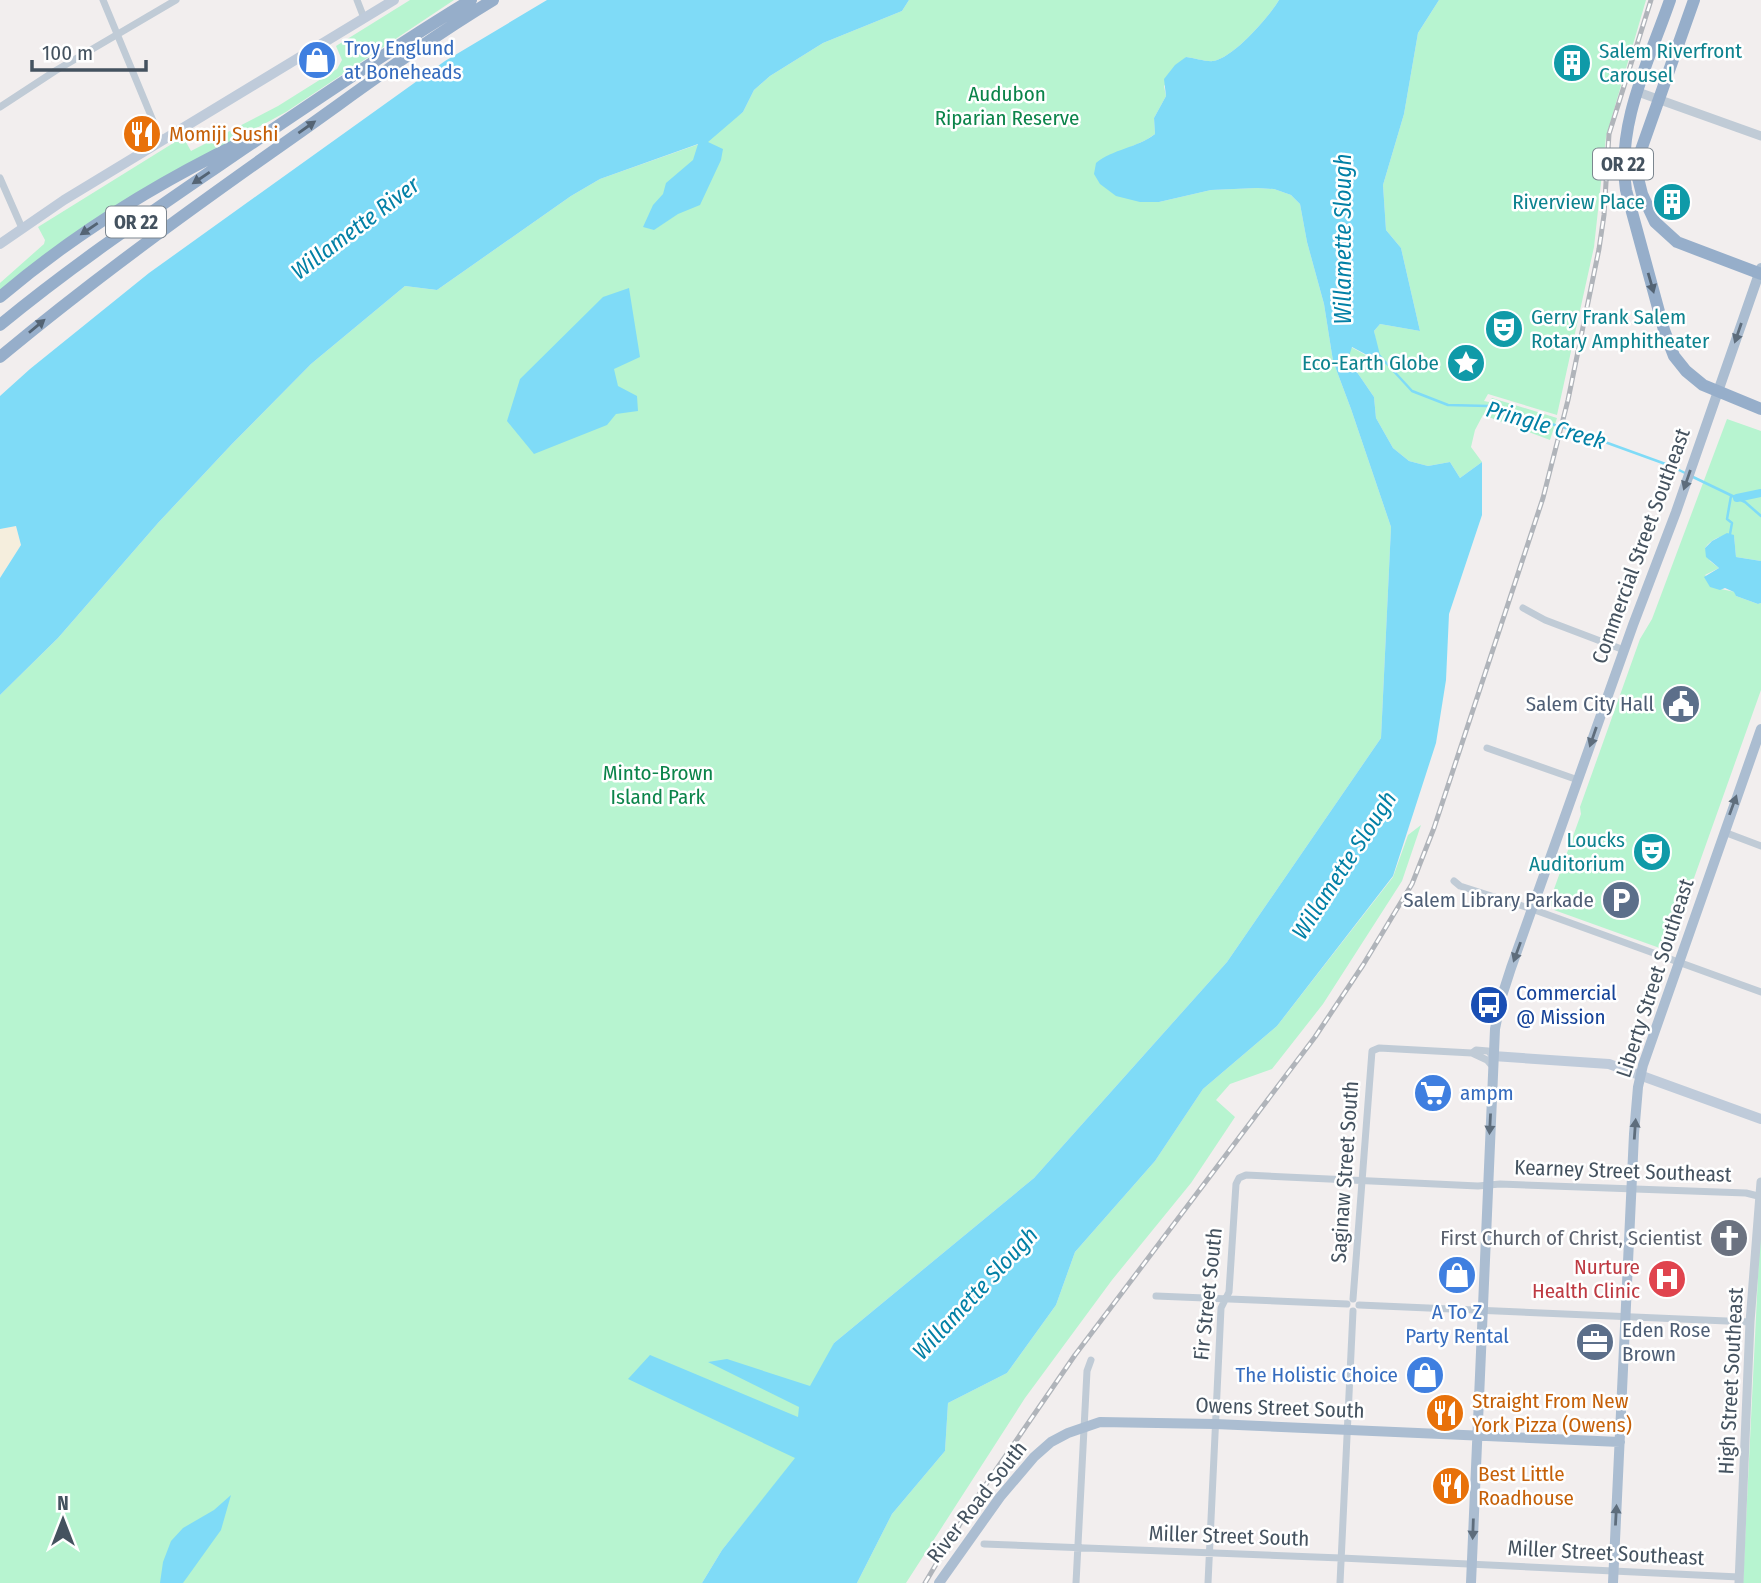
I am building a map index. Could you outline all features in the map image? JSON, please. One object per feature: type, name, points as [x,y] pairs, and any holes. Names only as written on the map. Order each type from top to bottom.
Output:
[{"type":"highway","name":"OR 22","points":[[0,325],[112,239],[277,126],[471,0]]},
{"type":"highway","name":"OR 22","points":[[0,357],[139,247],[421,47],[493,0]]},
{"type":"highway","name":"OR 22","points":[[1671,0],[1625,132],[1623,170],[1626,190],[1664,330],[1674,356],[1686,371],[1703,385],[1761,409]]},
{"type":"highway","name":"OR 22","points":[[1694,0],[1638,164],[1642,194],[1651,216],[1668,236],[1677,242],[1760,272]]},
{"type":"highway","name":"OR 22","points":[[0,297],[70,242],[110,215],[173,178],[277,126]]},
{"type":"main road","points":[[0,244],[161,140],[394,0]]},
{"type":"main road","name":"Commercial Street Southeast","points":[[1471,1583],[1496,1019],[1532,909],[1760,272]]},
{"type":"main road","points":[[1703,385],[1711,411]]},
{"type":"main road","name":"Liberty Street Southeast","points":[[1613,1577],[1636,1107],[1641,1075],[1761,729]]},
{"type":"main road","points":[[1493,1061],[1601,1062],[1761,1119]]},
{"type":"main road","name":"Owens Street South","points":[[1084,1426],[1115,1421],[1620,1442]]},
{"type":"main road","name":"River Road South","points":[[939,1583],[1022,1469],[1051,1442],[1084,1426]]},
{"type":"street","points":[[103,0],[161,140]]},
{"type":"street","points":[[0,107],[55,71],[176,0]]},
{"type":"street","points":[[357,0],[364,18]]},
{"type":"street","points":[[1638,92],[1761,136]]},
{"type":"street","points":[[0,178],[22,228]]},
{"type":"street","points":[[1523,608],[1545,620],[1624,650]]},
{"type":"street","points":[[1487,748],[1578,780]]},
{"type":"street","points":[[1724,832],[1761,846]]},
{"type":"street","points":[[1454,881],[1460,886],[1532,909],[1761,992]]},
{"type":"street","name":"Saginaw Street South","points":[[1340,1583],[1353,1305],[1373,1049],[1472,1053],[1476,1050],[1488,1051],[1493,1061]]},
{"type":"street","name":"Kearney Street Southeast","points":[[1239,1178],[1246,1175],[1746,1193],[1758,1196]]},
{"type":"street","name":"Fir Street South","points":[[1208,1583],[1221,1308],[1229,1292],[1236,1184],[1239,1178]]},
{"type":"street","name":"High Street Southeast","points":[[1739,1580],[1751,1322],[1761,1182]]},
{"type":"street","points":[[1156,1296],[1751,1322]]},
{"type":"street","points":[[1076,1583],[1087,1371],[1091,1360]]},
{"type":"street","name":"Miller Street South","points":[[984,1544],[1472,1565]]},
{"type":"street","name":"Miller Street Southeast","points":[[1472,1565],[1613,1577],[1739,1580]]},
{"type":"green space","points":[[410,0],[454,0],[286,112],[160,181],[0,292],[0,283],[44,244],[45,240],[38,227],[183,137],[191,151],[278,106],[337,69],[342,60],[336,46]]},
{"type":"green space","name":"Minto-Brown Island Park","points":[[909,0],[1279,0],[1250,35],[1222,58],[1211,61],[1186,57],[1164,86],[1166,96],[1154,118],[1155,134],[1126,149],[1159,202],[1211,190],[1257,188],[1274,189],[1291,195],[1300,204],[1324,304],[1333,361],[1391,527],[1381,738],[1227,962],[1034,1178],[834,1343],[796,1458],[722,1550],[702,1583],[0,1583],[0,695],[58,638],[158,523],[311,364],[405,286],[437,290],[571,196],[600,179],[699,144],[743,112],[754,90],[770,76],[823,43],[902,11]]},
{"type":"green space","points":[[1439,0],[1646,0],[1606,137],[1594,247],[1557,415],[1488,394],[1484,401],[1489,402],[1492,398],[1557,418],[1550,440],[1483,415],[1475,430],[1471,447],[1482,462],[1460,478],[1450,462],[1428,466],[1409,461],[1393,448],[1376,418],[1374,397],[1348,359],[1351,347],[1380,363],[1374,331],[1380,324],[1420,331],[1401,248],[1386,230],[1383,185],[1404,114],[1418,33]]},
{"type":"green space","points":[[1727,419],[1761,431],[1761,561],[1736,557],[1734,535],[1721,536],[1705,548],[1710,561],[1719,568],[1705,575],[1721,589],[1761,603],[1761,690],[1668,951],[1554,910],[1549,903],[1640,639],[1652,619]]},
{"type":"green space","points":[[1421,825],[1402,881],[1323,1004],[1272,1069],[1230,1084],[1216,1100],[1235,1117],[1191,1183],[1112,1280],[1025,1398],[906,1583],[857,1583],[892,1514],[945,1451],[948,1403],[1007,1373],[1056,1305],[1075,1252],[1155,1161],[1203,1089],[1277,1026],[1393,877],[1408,835]]},
{"type":"green space","points":[[1761,1215],[1761,1583],[1743,1583]]},
{"type":"sand","points":[[16,526],[21,545],[0,578],[0,529]]},
{"type":"water","name":"Willamette River","points":[[547,0],[909,0],[902,11],[823,43],[770,76],[754,90],[743,112],[708,142],[723,149],[721,160],[700,205],[678,214],[654,230],[643,227],[653,205],[663,194],[666,183],[693,160],[698,144],[600,179],[571,196],[437,290],[405,286],[311,364],[158,523],[58,638],[0,695],[0,578],[21,545],[16,526],[0,529],[0,396],[149,273],[445,61]]},
{"type":"water","name":"Willamette Slough","points":[[1279,0],[1439,0],[1418,33],[1404,114],[1383,185],[1386,230],[1401,248],[1420,331],[1380,324],[1374,331],[1382,363],[1352,347],[1348,359],[1374,397],[1376,418],[1393,448],[1409,461],[1428,466],[1450,462],[1460,478],[1482,462],[1482,515],[1449,614],[1446,680],[1436,743],[1393,876],[1277,1026],[1203,1089],[1155,1161],[1075,1252],[1056,1305],[1007,1373],[948,1403],[945,1451],[892,1514],[857,1583],[702,1583],[722,1550],[795,1458],[628,1379],[650,1355],[798,1417],[799,1407],[708,1362],[727,1359],[810,1386],[834,1343],[1034,1178],[1227,962],[1381,738],[1391,527],[1333,361],[1324,304],[1300,204],[1291,195],[1274,189],[1257,188],[1211,190],[1159,202],[1140,202],[1116,196],[1100,184],[1094,174],[1096,163],[1103,158],[1155,134],[1154,118],[1166,96],[1164,79],[1175,65],[1186,57],[1211,61],[1222,58],[1250,35]]},
{"type":"water","points":[[629,288],[640,357],[614,369],[618,386],[637,396],[638,411],[616,414],[607,425],[534,454],[507,421],[520,379],[603,297]]},
{"type":"water","points":[[1727,533],[1734,535],[1736,557],[1761,561],[1761,603],[1736,596],[1725,588],[1720,590],[1710,587],[1704,577],[1719,568],[1706,557],[1705,548]]},
{"type":"water","points":[[231,1495],[221,1530],[183,1583],[160,1583],[163,1562],[171,1541],[183,1528],[214,1510]]},
{"type":"waterway","name":"Pringle Creek","points":[[1378,354],[1412,391],[1448,405],[1488,406],[1569,429],[1687,474]]},
{"type":"waterway","name":"Pringle Creek","points":[[1693,477],[1745,502],[1761,516]]},
{"type":"waterway","points":[[1737,498],[1761,493]]},
{"type":"waterway","points":[[1730,534],[1732,523],[1727,519],[1731,496]]},
{"type":"railway","points":[[925,1583],[967,1512],[1075,1355],[1315,1037],[1412,884],[1434,828],[1543,498],[1568,400],[1599,249],[1609,134],[1651,0]]},
{"type":"place","name":"Troy Englund at Boneheads","points":[[317,60]]},
{"type":"place","name":"Salem Riverfront Carousel","points":[[1572,63]]},
{"type":"place","name":"Momiji Sushi","points":[[142,134]]},
{"type":"place","name":"Riverview Place","points":[[1672,202]]},
{"type":"place","name":"Gerry Frank Salem Rotary Amphitheater","points":[[1504,329]]},
{"type":"place","name":"Eco-Earth Globe","points":[[1466,363]]},
{"type":"place","name":"Salem City Hall","points":[[1681,704]]},
{"type":"place","name":"Loucks Auditorium","points":[[1652,852]]},
{"type":"place","name":"Salem Library Parkade","points":[[1621,900]]},
{"type":"place","name":"Commercial @ Mission","points":[[1489,1005]]},
{"type":"place","name":"ampm","points":[[1433,1093]]},
{"type":"place","name":"First Church of Christ, Scientist","points":[[1729,1238]]},
{"type":"place","name":"A To Z Party Rental","points":[[1457,1275]]},
{"type":"place","name":"Nurture Health Clinic","points":[[1667,1279]]},
{"type":"place","name":"Eden Rose Brown","points":[[1595,1342]]},
{"type":"place","name":"The Holistic Choice","points":[[1425,1375]]},
{"type":"place","name":"Straight From New York Pizza (Owens)","points":[[1445,1413]]},
{"type":"place","name":"Best Little Roadhouse","points":[[1451,1486]]},
{"type":"park label","name":"Audubon Riparian Reserve","points":[[1007,106]]}]
